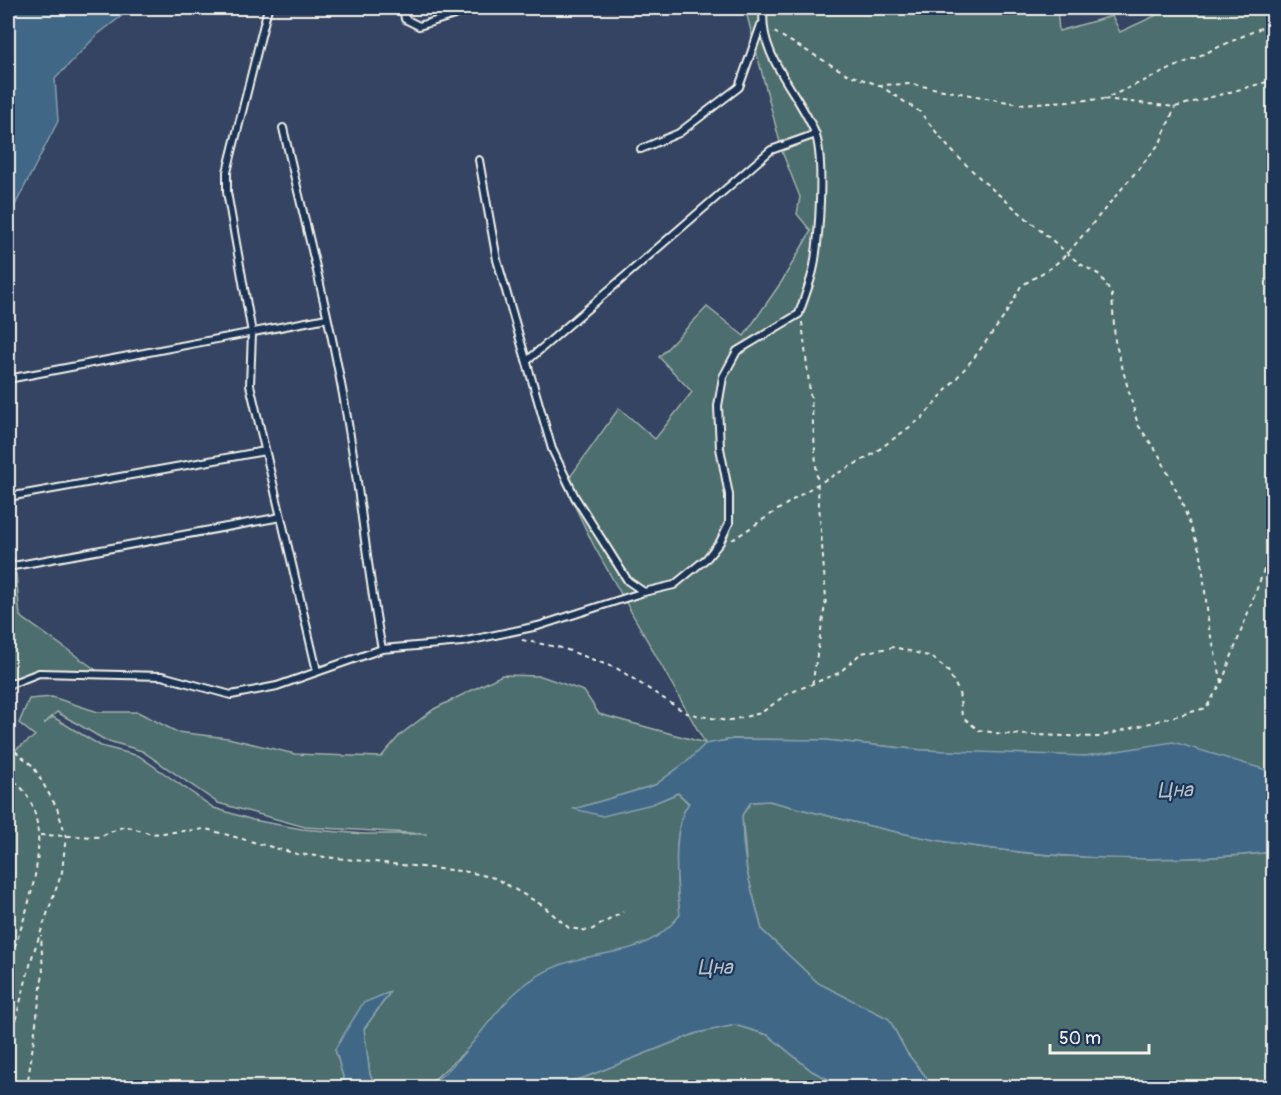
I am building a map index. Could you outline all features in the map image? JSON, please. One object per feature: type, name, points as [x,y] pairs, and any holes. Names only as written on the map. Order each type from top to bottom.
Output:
[{"type":"lane","points":[[268,8],[227,172],[227,192],[252,333],[250,385],[316,671]]},
{"type":"lane","points":[[403,8],[405,19],[419,26],[477,8]]},
{"type":"lane","points":[[641,149],[679,133],[739,87],[762,24],[764,8]]},
{"type":"lane","points":[[8,685],[39,673],[162,676],[231,695],[277,687],[382,649],[462,642],[538,626],[644,592],[675,585],[707,558],[720,542],[729,523],[729,495],[720,448],[718,406],[723,377],[737,351],[799,314],[814,266],[821,174],[816,134],[774,59],[762,24]]},
{"type":"lane","points":[[283,128],[327,318],[350,436],[370,590],[382,649]]},
{"type":"lane","points":[[526,361],[771,150],[816,134]]},
{"type":"lane","points":[[479,160],[497,260],[552,449],[575,497],[628,581],[644,592]]},
{"type":"lane","points":[[8,379],[327,318]]},
{"type":"lane","points":[[8,497],[266,451]]},
{"type":"lane","points":[[8,567],[281,517]]},
{"type":"path","points":[[1104,99],[1274,22]]},
{"type":"path","points":[[762,24],[812,56],[849,75],[879,85],[920,112],[950,149],[984,182],[1080,264],[1100,275],[1112,295],[1115,341],[1138,425],[1159,455],[1180,498],[1201,554],[1209,628],[1222,682]]},
{"type":"path","points":[[879,85],[911,84],[1019,104],[1104,99],[1175,107],[1274,80]]},
{"type":"path","points":[[726,545],[817,484],[870,456],[922,418],[973,359],[1004,317],[1021,286],[1052,267],[1068,253],[1160,143],[1175,107]]},
{"type":"path","points":[[799,314],[812,410],[826,599],[812,686]]},
{"type":"path","points":[[519,639],[562,648],[618,669],[686,713],[727,721],[761,713],[787,694],[812,686],[839,673],[861,653],[894,647],[932,657],[948,671],[959,692],[962,716],[978,730],[1002,734],[1098,737],[1206,708],[1222,682],[1274,543]]},
{"type":"path","points":[[8,745],[33,766],[57,808],[66,836],[62,872],[41,932],[8,1048]]},
{"type":"path","points":[[8,775],[27,795],[40,836],[30,902],[8,966]]},
{"type":"path","points":[[40,836],[99,837],[125,826],[152,834],[206,829],[297,854],[469,872],[495,878],[542,905],[569,928],[589,931],[623,912]]},
{"type":"path","points":[[27,1088],[43,973],[41,932]]},
{"type":"green space","points":[[745,8],[1057,8],[1059,31],[1112,16],[1120,32],[1172,8],[1273,8],[1273,772],[1248,765],[1129,750],[1086,756],[922,750],[825,740],[734,739],[706,744],[689,760],[655,785],[575,809],[652,804],[678,793],[689,804],[683,813],[677,841],[680,915],[664,935],[625,951],[560,965],[426,1087],[378,1087],[370,1075],[364,1029],[389,994],[335,1049],[346,1087],[8,1088],[8,755],[35,736],[19,723],[29,699],[52,697],[98,712],[138,712],[177,732],[228,738],[295,754],[381,757],[400,735],[434,709],[502,675],[541,676],[584,691],[599,714],[705,743],[594,546],[563,482],[568,480],[619,408],[655,439],[692,392],[659,357],[707,307],[744,336],[782,281],[811,231],[797,214],[800,197],[783,154]],"holes":[[[57,712],[105,740],[142,751],[218,803],[305,827],[427,834],[364,834],[302,829],[253,820],[214,808],[139,756],[101,746],[53,717],[44,724]]]},
{"type":"green space","points":[[8,573],[16,574],[20,616],[99,672],[70,670],[8,679]]},
{"type":"green space","points":[[769,801],[911,835],[999,850],[1138,859],[1273,852],[1273,1087],[934,1087],[907,1053],[889,1019],[818,983],[762,930],[747,872],[742,815],[751,802]]},
{"type":"green space","points":[[735,1025],[768,1035],[812,1071],[844,1087],[544,1088],[583,1078],[697,1033]]},
{"type":"water","points":[[8,8],[132,8],[97,35],[55,79],[58,121],[8,219]]},
{"type":"water","name":"Цна","points":[[734,739],[825,740],[922,750],[1086,756],[1173,742],[1273,772],[1273,852],[1138,859],[999,850],[911,835],[769,801],[751,802],[742,815],[743,842],[747,872],[762,930],[818,983],[889,1019],[907,1053],[934,1087],[844,1087],[812,1071],[768,1035],[735,1025],[697,1033],[583,1078],[544,1087],[426,1087],[448,1070],[500,1009],[526,984],[560,965],[638,946],[666,929],[680,915],[677,841],[683,813],[689,803],[678,793],[652,804],[603,816],[574,809],[655,785],[689,760],[705,744]]},
{"type":"water","points":[[390,992],[364,1029],[370,1075],[377,1087],[346,1087],[335,1049],[363,1003]]}]
